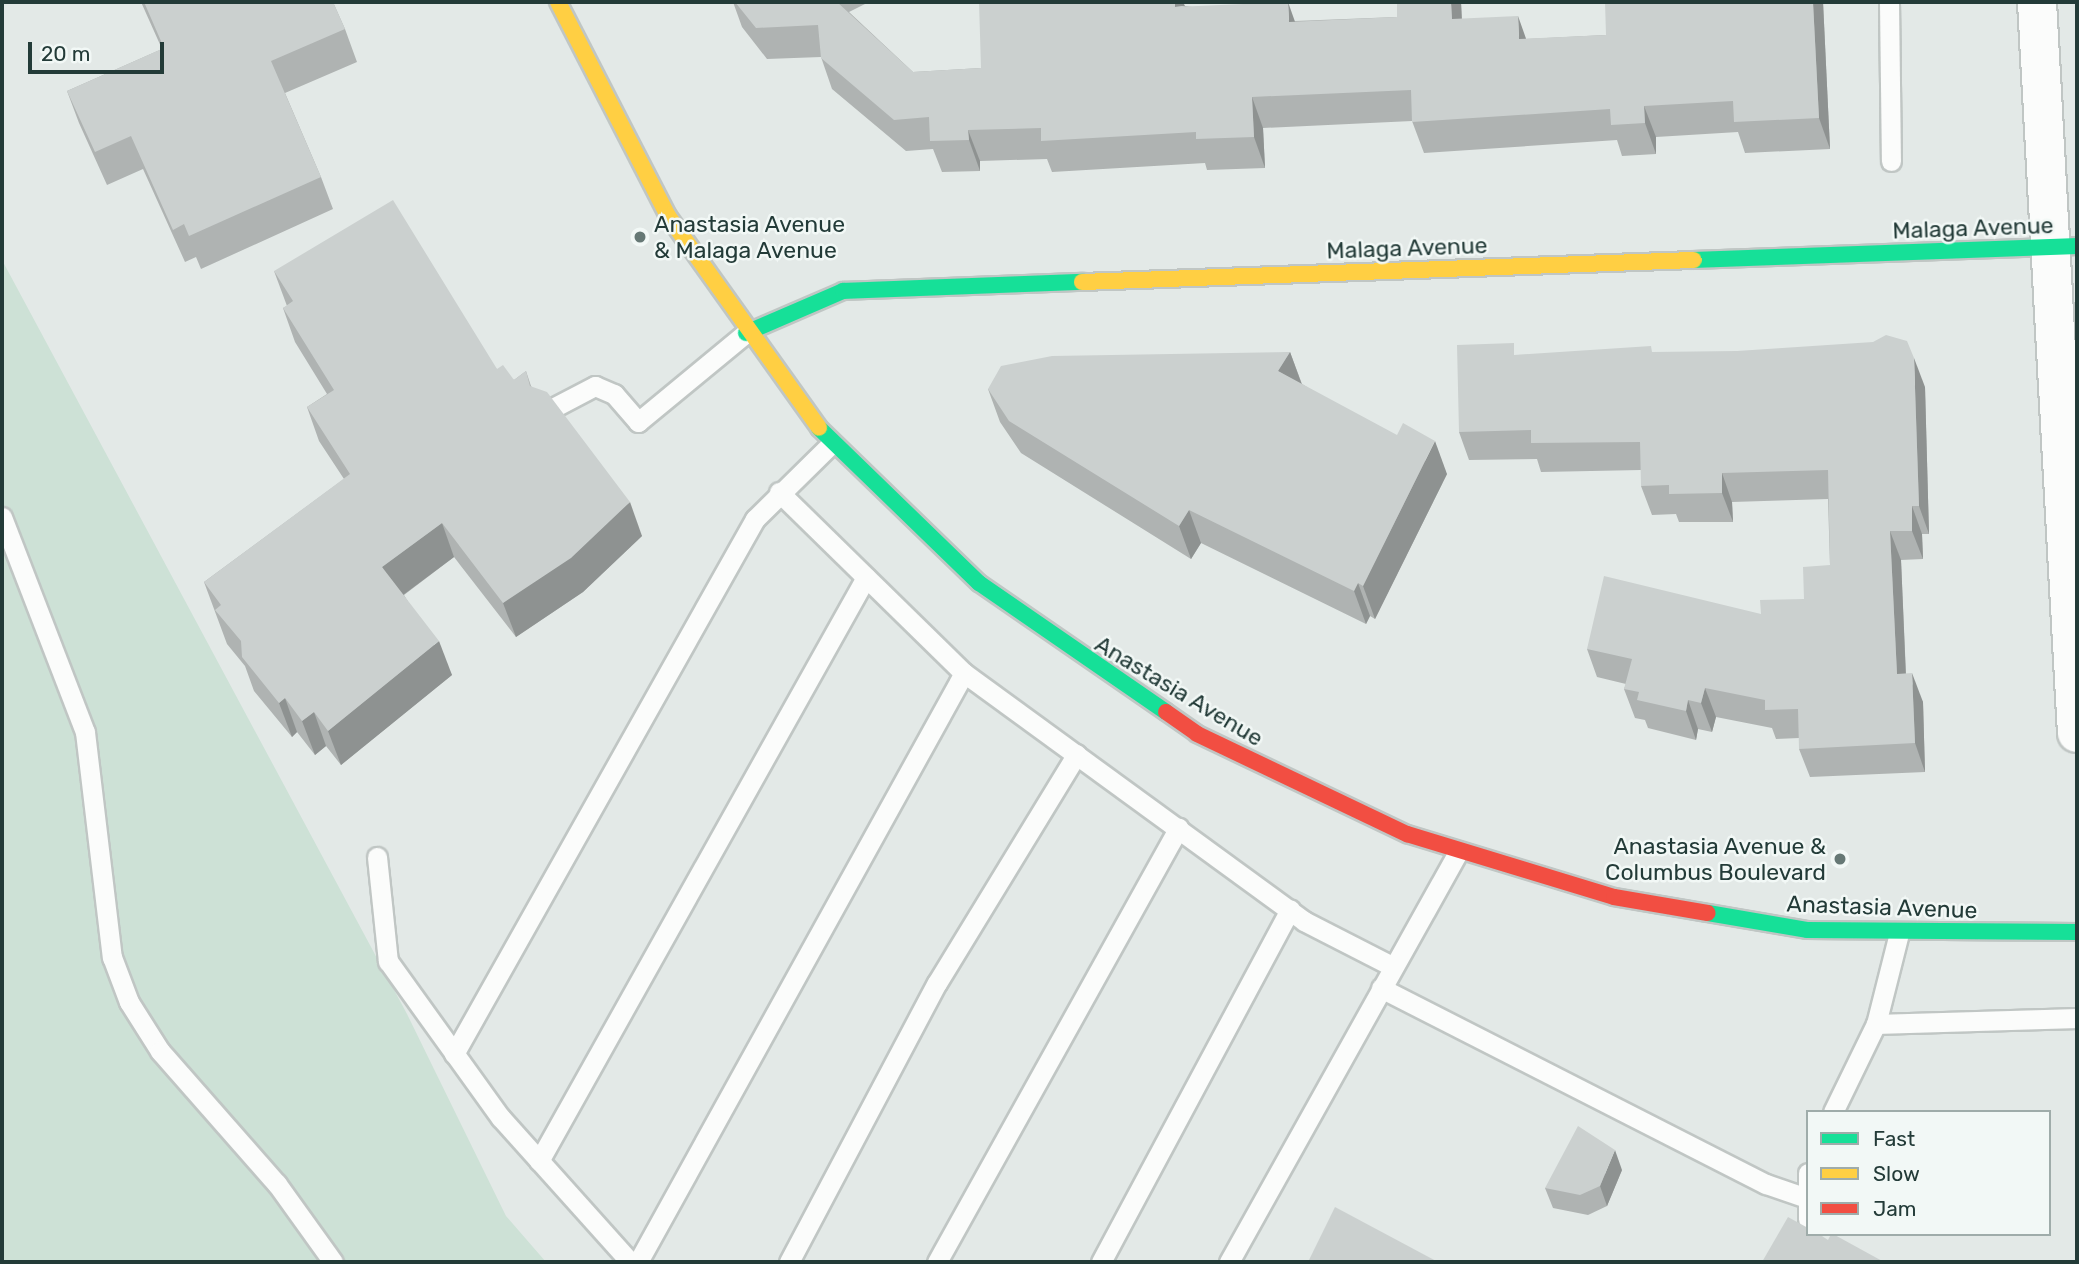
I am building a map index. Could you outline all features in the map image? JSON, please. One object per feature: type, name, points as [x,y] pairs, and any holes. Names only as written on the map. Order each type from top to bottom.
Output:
[{"type":"street","name":"Anastasia Avenue","points":[[558,2],[642,172],[746,333],[832,443],[968,575],[1147,703],[1302,788],[1458,852],[1565,886],[1697,914],[1807,930],[1899,933],[2077,932]]},
{"type":"street","points":[[2037,2],[2064,247],[2077,733]]},
{"type":"street","name":"Malaga Avenue","points":[[746,333],[843,291],[2064,247]]},
{"type":"lane","points":[[1889,2],[1891,161]]},
{"type":"lane","points":[[549,410],[595,386],[614,394],[638,422],[746,333]]},
{"type":"lane","points":[[454,1054],[755,519],[779,492],[832,443]]},
{"type":"lane","points":[[779,492],[964,673],[1290,909],[1392,966]]},
{"type":"lane","points":[[2,517],[86,732],[112,957],[129,1002],[160,1051],[277,1184],[333,1262]]},
{"type":"lane","points":[[539,1161],[866,577]]},
{"type":"lane","points":[[638,1262],[964,673]]},
{"type":"lane","points":[[789,1262],[937,983],[1077,754]]},
{"type":"lane","points":[[937,1262],[1179,828]]},
{"type":"lane","points":[[1229,1262],[1458,852]]},
{"type":"lane","points":[[377,857],[388,961],[454,1054],[539,1161],[630,1262]]},
{"type":"lane","points":[[1101,1262],[1290,909]]},
{"type":"lane","points":[[1834,1110],[1876,1024],[1899,933]]},
{"type":"lane","points":[[1381,988],[1665,1133],[1804,1196]]},
{"type":"lane","points":[[1876,1024],[2077,1018]]},
{"type":"lane","points":[[1806,1184],[1806,1208]]},
{"type":"green space","points":[[2,260],[407,1014],[506,1216],[546,1262],[2,1262]]},
{"type":"building","points":[[144,2],[333,2],[345,29],[271,61],[321,177],[189,236],[184,224],[173,230],[131,136],[95,152],[67,91],[164,48]]},
{"type":"building","points":[[735,2],[837,2],[913,72],[981,68],[979,2],[1175,2],[1175,7],[1288,2],[1289,22],[1397,17],[1397,2],[1451,2],[1452,19],[1518,16],[1519,39],[1606,35],[1605,2],[1813,2],[1819,118],[1734,122],[1733,101],[1644,106],[1645,123],[1611,125],[1610,109],[1412,122],[1411,90],[1252,97],[1254,137],[1196,139],[1196,132],[1041,141],[1041,128],[968,130],[969,140],[930,141],[929,117],[894,120],[821,58],[818,25],[756,28]]},
{"type":"building","points":[[393,200],[497,369],[503,365],[514,380],[526,371],[530,386],[547,392],[630,502],[571,558],[503,603],[442,523],[382,567],[439,641],[328,731],[314,712],[302,721],[285,698],[279,703],[242,657],[241,641],[215,610],[221,605],[204,582],[350,474],[307,407],[334,390],[283,308],[293,301],[274,271]]},
{"type":"building","points":[[1886,335],[1907,341],[1914,358],[1919,506],[1912,506],[1912,531],[1890,531],[1897,674],[1912,673],[1915,743],[1799,749],[1798,709],[1765,710],[1765,700],[1705,688],[1701,703],[1688,700],[1686,711],[1637,700],[1639,692],[1624,689],[1632,659],[1587,649],[1604,576],[1761,614],[1760,600],[1804,599],[1803,567],[1830,565],[1828,470],[1722,473],[1722,493],[1669,494],[1669,485],[1641,486],[1640,442],[1531,443],[1531,430],[1459,432],[1457,345],[1514,343],[1514,355],[1651,346],[1652,352],[1737,351],[1873,342]]},
{"type":"building","points":[[1290,352],[1278,371],[1397,435],[1403,423],[1435,441],[1363,586],[1358,583],[1354,591],[1189,510],[1179,526],[1009,421],[988,389],[1001,366],[1052,356]]},
{"type":"building","points":[[1578,1126],[1615,1150],[1600,1186],[1580,1195],[1545,1188]]},
{"type":"building","points":[[1335,1207],[1438,1262],[1308,1262]]},
{"type":"building","points":[[1788,1217],[1806,1227],[1806,1236],[1822,1236],[1828,1240],[1830,1236],[1837,1236],[1884,1262],[1762,1262]]},
{"type":"traffic: fast","points":[[1694,260],[2077,246]]},
{"type":"traffic: fast","points":[[746,333],[843,291],[1082,282]]},
{"type":"traffic: fast","points":[[819,428],[979,583],[1166,712]]},
{"type":"traffic: fast","points":[[1708,913],[1807,930],[2077,932]]},
{"type":"traffic: slow","points":[[558,2],[668,216],[819,428]]},
{"type":"traffic: slow","points":[[1082,282],[1694,260]]},
{"type":"traffic: jam","points":[[1166,712],[1197,734],[1407,834],[1614,897],[1708,913]]},
{"type":"place","name":"Anastasia Avenue & Malaga Avenue","points":[[640,237]]},
{"type":"place","name":"Anastasia Avenue & Columbus Boulevard","points":[[1840,859]]}]
